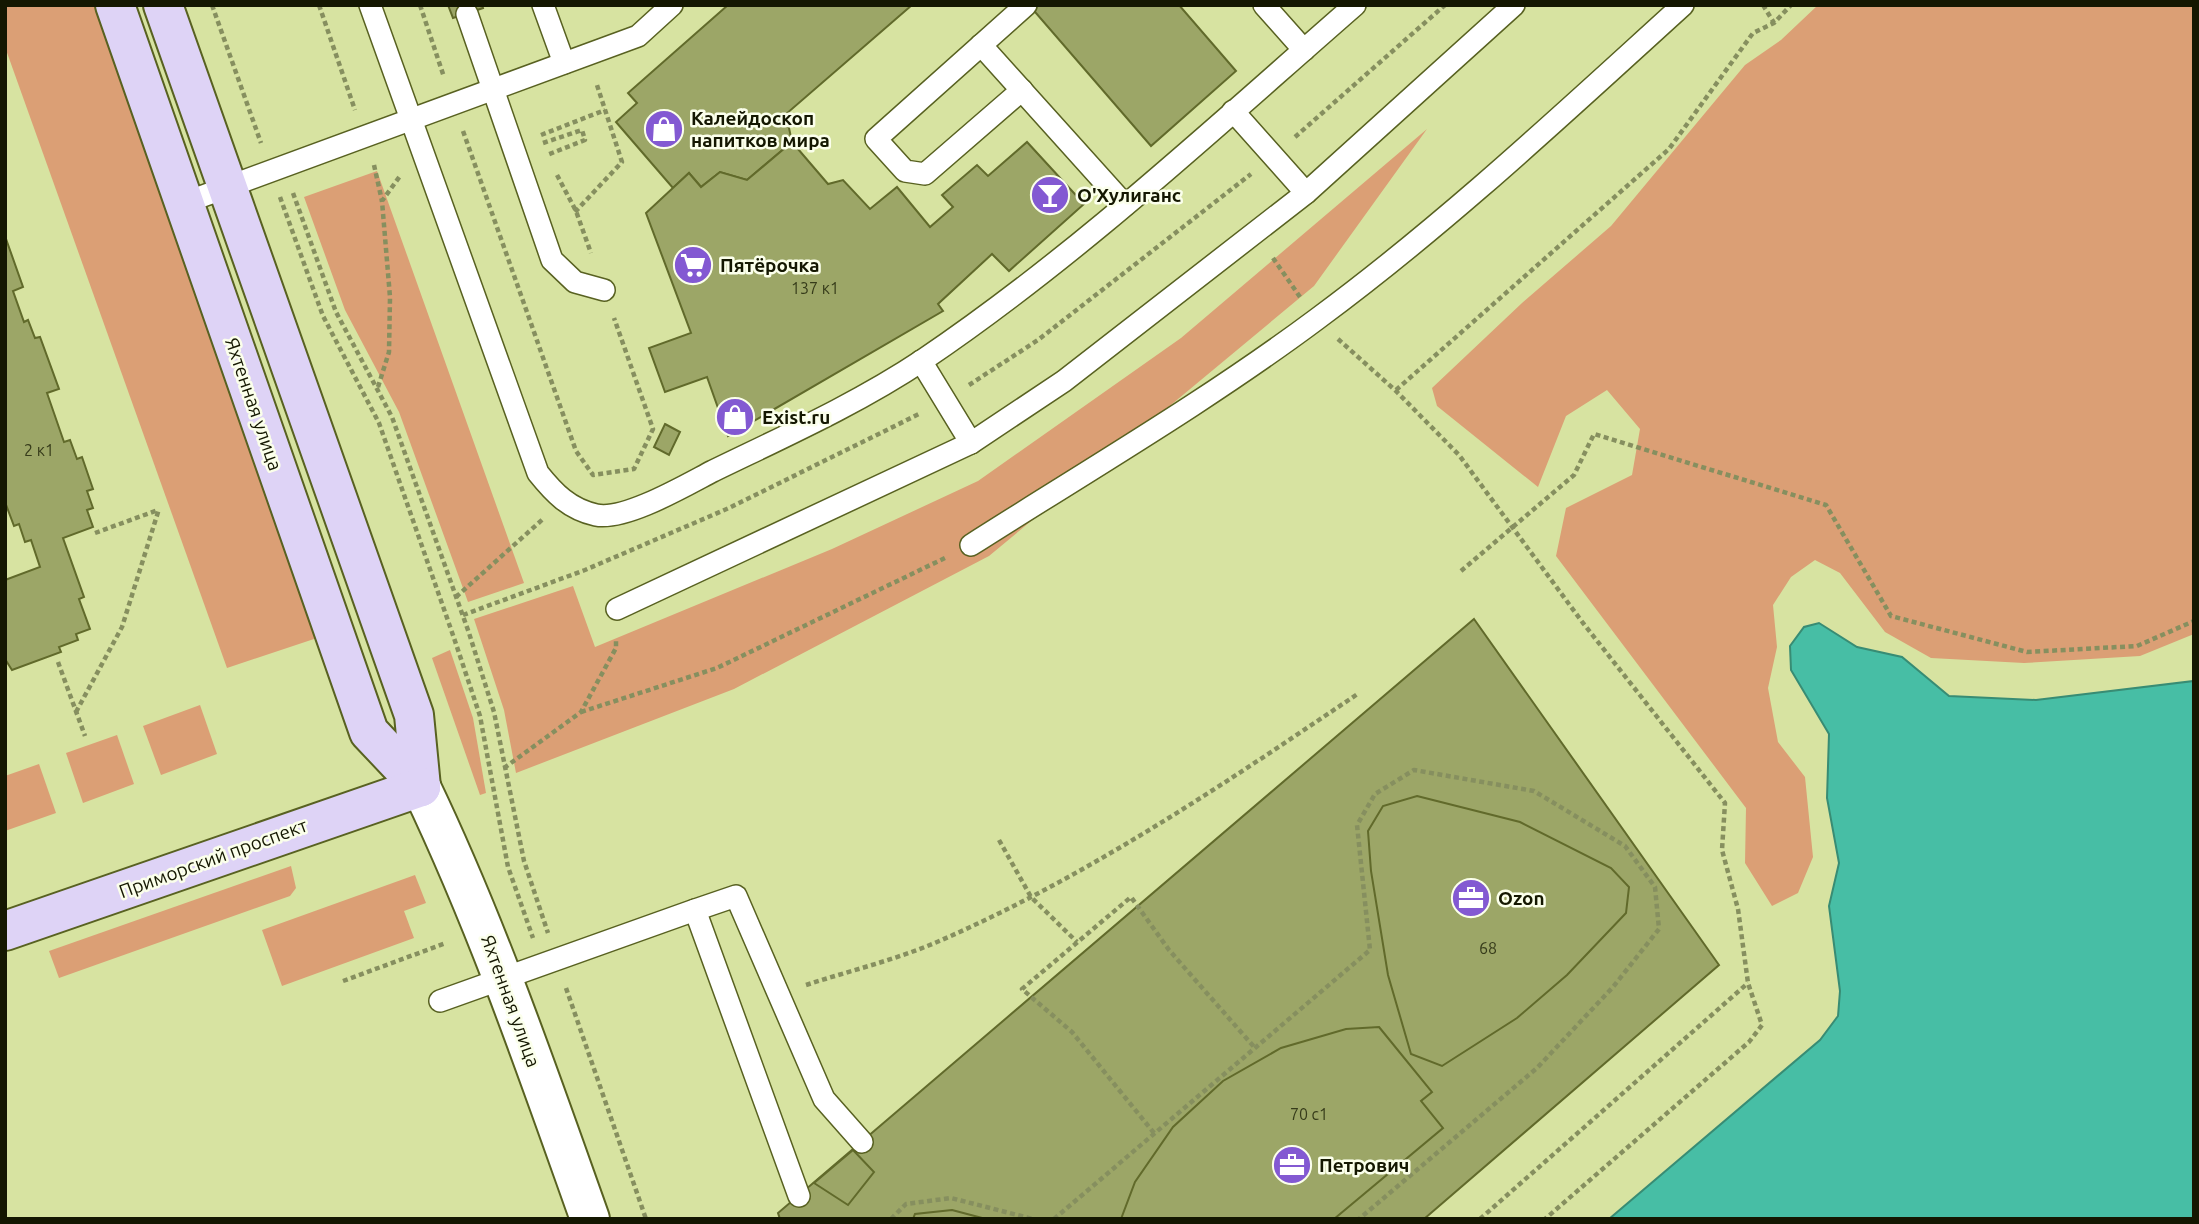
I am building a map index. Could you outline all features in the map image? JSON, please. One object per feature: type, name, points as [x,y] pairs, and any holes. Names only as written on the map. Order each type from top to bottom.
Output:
[{"type":"street","name":"Яхтенная улица","points":[[115,5],[369,732],[421,787],[466,882],[504,978],[590,1219]]},
{"type":"street","name":"Яхтенная улица","points":[[163,5],[414,715],[421,787]]},
{"type":"street","name":"Приморский проспект","points":[[5,931],[421,787]]},
{"type":"lane","points":[[370,5],[538,473],[562,502],[597,516],[638,508],[829,414],[921,361],[1023,288],[1125,205],[1355,5]]},
{"type":"lane","points":[[544,5],[564,63]]},
{"type":"lane","points":[[184,203],[638,36],[672,5]]},
{"type":"lane","points":[[1022,90],[925,174],[905,171],[876,139],[1026,5]]},
{"type":"lane","points":[[1264,5],[1304,50]]},
{"type":"lane","points":[[617,609],[971,443],[1064,381],[1306,193],[1514,5]]},
{"type":"lane","points":[[971,545],[1178,414],[1316,320],[1454,212],[1684,5]]},
{"type":"lane","points":[[467,13],[491,90],[552,260],[575,282],[604,290]]},
{"type":"lane","points":[[981,45],[1125,205]]},
{"type":"lane","points":[[1233,111],[1306,193]]},
{"type":"lane","points":[[921,361],[971,443]]},
{"type":"lane","points":[[440,1001],[736,896],[824,1099],[862,1142]]},
{"type":"lane","points":[[695,910],[799,1196]]},
{"type":"path","points":[[212,5],[323,316],[379,423],[454,638],[480,716],[508,867]]},
{"type":"path","points":[[319,5],[374,164],[382,201],[390,297],[389,352],[378,388]]},
{"type":"path","points":[[420,5],[576,451],[593,475],[634,469],[653,429],[576,211],[546,154],[585,140],[582,130],[543,145],[541,134],[605,110]]},
{"type":"path","points":[[1763,5],[1774,23]]},
{"type":"path","points":[[1396,391],[1669,149],[1753,33],[1774,23],[1791,5]]},
{"type":"path","points":[[566,215],[576,211],[622,162],[595,80]]},
{"type":"path","points":[[382,201],[421,148]]},
{"type":"path","points":[[362,169],[385,160]]},
{"type":"path","points":[[305,189],[293,193],[336,312],[392,417],[456,597],[494,712],[524,861],[646,1219]]},
{"type":"path","points":[[1256,234],[1316,320],[1396,391],[1460,455],[1583,623],[1725,803],[1723,850],[1738,909],[1748,983],[1762,1025],[1749,1042],[1545,1219]]},
{"type":"path","points":[[1461,571],[1574,475],[1594,434],[1826,505],[1891,616],[2027,652],[2137,646],[2194,621]]},
{"type":"path","points":[[76,712],[122,627],[159,509],[95,533]]},
{"type":"path","points":[[505,768],[581,712],[717,668],[971,545]]},
{"type":"path","points":[[456,597],[513,547]]},
{"type":"path","points":[[581,712],[616,648],[617,609]]},
{"type":"path","points":[[58,662],[85,736]]},
{"type":"path","points":[[777,995],[935,943],[1031,897],[1160,824],[1359,693]]},
{"type":"path","points":[[1054,1219],[1154,1133],[1202,1097],[1370,950],[1357,825],[1375,794],[1414,770],[1534,791],[1625,846],[1655,887],[1659,929],[1613,988],[1537,1068],[1359,1219]]},
{"type":"path","points":[[999,840],[1031,897],[1077,942]]},
{"type":"path","points":[[1154,1133],[1072,1032],[1022,989],[1131,897],[1169,950],[1256,1048]]},
{"type":"path","points":[[343,981],[446,943]]},
{"type":"path","points":[[1480,1219],[1748,983]]},
{"type":"path","points":[[891,1219],[906,1204],[951,1198],[1033,1219]]},
{"type":"shaded area","points":[[5,5],[96,5],[320,637],[227,668],[5,47]]},
{"type":"shaded area","points":[[1818,5],[2194,5],[2194,634],[2140,656],[2024,663],[1931,658],[1885,632],[1840,573],[1815,560],[1791,577],[1773,605],[1777,647],[1768,688],[1778,742],[1805,777],[1813,857],[1798,893],[1772,906],[1745,863],[1746,808],[1556,556],[1566,508],[1632,475],[1640,429],[1607,390],[1566,416],[1538,487],[1437,406],[1432,388],[1522,303],[1611,226],[1745,65],[1781,40]]},
{"type":"shaded area","points":[[1427,129],[1314,286],[989,556],[734,689],[516,773],[504,710],[474,619],[573,586],[595,647],[832,549],[978,481],[1181,338]]},
{"type":"shaded area","points":[[377,171],[524,583],[468,602],[399,412],[345,310],[304,197]]},
{"type":"shaded area","points":[[450,650],[473,718],[486,793],[480,795],[432,658]]},
{"type":"shaded area","points":[[200,705],[217,754],[161,775],[143,726]]},
{"type":"shaded area","points":[[117,735],[134,784],[83,803],[66,753]]},
{"type":"shaded area","points":[[39,764],[56,813],[5,831],[5,776]]},
{"type":"shaded area","points":[[291,866],[296,888],[290,896],[59,978],[49,951]]},
{"type":"shaded area","points":[[415,875],[426,903],[404,911],[414,938],[282,986],[262,930]]},
{"type":"water","points":[[1819,623],[1857,647],[1902,657],[1949,696],[2036,700],[2194,681],[2194,1219],[1609,1219],[1820,1040],[1838,1016],[1840,991],[1829,906],[1839,863],[1827,798],[1829,734],[1791,670],[1790,646],[1804,627]]},
{"type":"building","points":[[448,5],[482,5],[483,8],[453,18]]},
{"type":"building","points":[[728,5],[912,5],[786,114],[792,142],[747,180],[720,172],[701,187],[689,173],[673,188],[616,122],[637,103],[628,93]]},
{"type":"building","points":[[1029,5],[1179,5],[1236,71],[1151,146]]},
{"type":"building","points":[[792,142],[828,184],[843,180],[870,209],[897,187],[930,227],[953,207],[942,195],[977,165],[988,176],[1027,142],[1084,204],[1009,271],[992,254],[938,304],[943,311],[728,436],[707,377],[665,392],[649,348],[691,333],[646,213],[689,173],[701,187],[720,172],[747,180]]},
{"type":"building","points":[[5,236],[23,287],[13,291],[24,322],[28,320],[35,338],[40,337],[59,389],[47,393],[64,442],[70,440],[77,459],[82,457],[93,489],[87,491],[93,508],[87,510],[93,527],[63,538],[84,597],[79,599],[90,629],[76,634],[78,640],[59,647],[61,652],[12,670],[5,659],[5,580],[40,567],[31,540],[25,542],[19,524],[14,526],[5,502]]},
{"type":"building","points":[[665,424],[680,432],[669,455],[654,447]]},
{"type":"building","points":[[1474,619],[1719,965],[1424,1219],[780,1219],[778,1213]]},
{"type":"building","points":[[1417,796],[1520,822],[1611,868],[1629,887],[1626,913],[1567,975],[1517,1018],[1442,1066],[1411,1054],[1388,975],[1371,871],[1368,831],[1383,806]]},
{"type":"building","points":[[1379,1027],[1432,1092],[1421,1101],[1443,1128],[1334,1219],[1121,1219],[1135,1182],[1173,1127],[1223,1081],[1281,1048],[1346,1029]]},
{"type":"building","points":[[853,1150],[874,1172],[848,1205],[814,1183]]},
{"type":"building","points":[[952,1210],[986,1219],[913,1219],[915,1214]]},
{"type":"place","name":"Калейдоскоп напитков мира","points":[[664,129]]},
{"type":"place","name":"О'Хулиганс","points":[[1050,195]]},
{"type":"place","name":"Пятёрочка","points":[[693,265]]},
{"type":"place","name":"Exist.ru","points":[[735,417]]},
{"type":"place","name":"Ozon","points":[[1471,898]]},
{"type":"place","name":"Петрович","points":[[1292,1165]]}]
